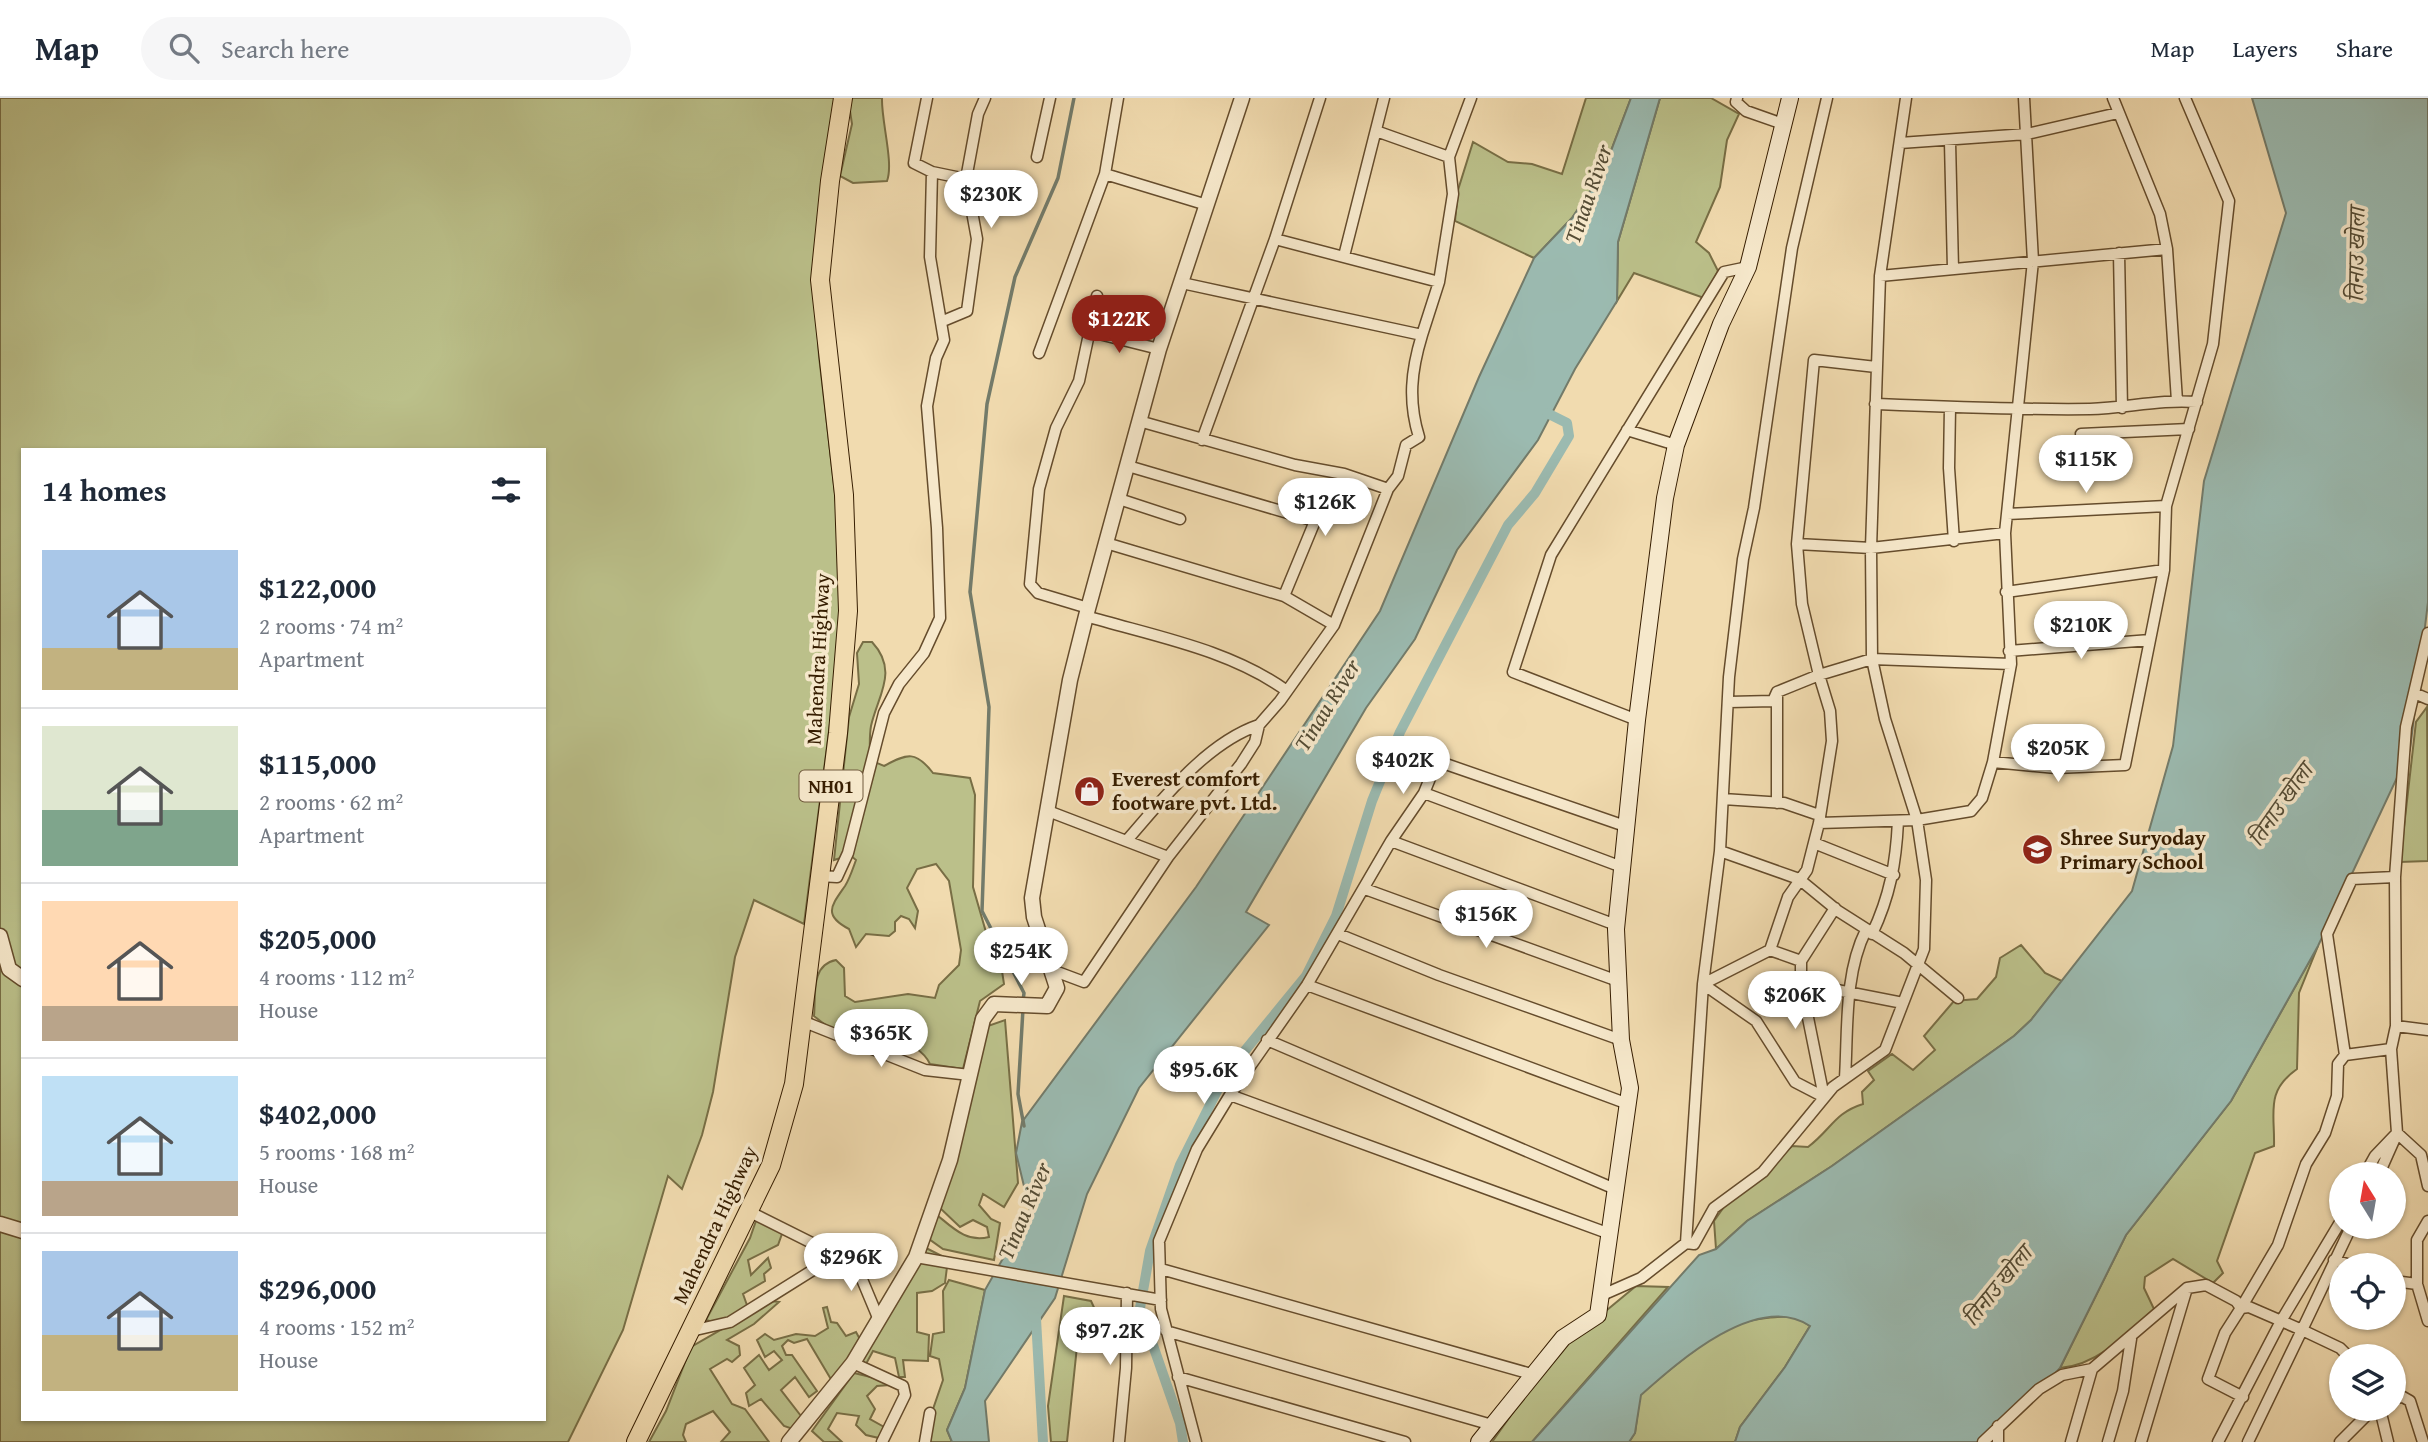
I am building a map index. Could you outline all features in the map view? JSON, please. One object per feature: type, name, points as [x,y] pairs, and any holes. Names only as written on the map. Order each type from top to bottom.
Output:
[{"type":"highway","name":"Mahendra Highway","points":[[636,1442],[771,1165],[794,1084],[838,733],[848,611],[844,495],[820,280],[830,181],[844,98]]},
{"type":"main road","points":[[1479,1442],[1531,1374],[1563,1338],[1598,1315],[1630,1088],[1621,1040],[1616,925],[1637,720],[1665,498],[1676,445],[1721,324],[1748,267],[1790,98]]},
{"type":"street","points":[[927,98],[913,158],[918,167],[966,179]]},
{"type":"street","points":[[943,321],[967,311],[977,239],[966,179],[978,114],[985,98]]},
{"type":"street","points":[[1037,157],[1050,98]]},
{"type":"street","points":[[1039,353],[1105,174],[1118,98]]},
{"type":"street","points":[[790,1442],[853,1363],[916,1257],[950,1160],[983,1019],[994,1004],[1047,1006],[1057,988],[1034,917],[1032,898],[1070,680],[1159,349],[1241,98]]},
{"type":"street","points":[[1203,439],[1275,239],[1320,98]]},
{"type":"street","points":[[1052,970],[1084,982],[1168,857],[1241,764],[1255,742],[1259,725],[1334,625],[1388,489],[1398,475],[1406,445],[1419,437],[1414,420],[1412,369],[1439,282],[1453,194],[1449,157],[1471,98]]},
{"type":"street","points":[[1737,98],[1736,102],[1746,111],[1783,124]]},
{"type":"street","points":[[1686,1243],[1703,984],[1720,851],[1729,702],[1744,559],[1754,508],[1792,248],[1827,98]]},
{"type":"street","points":[[1600,1296],[1641,1278],[1686,1243],[1694,1244],[1714,1208],[1763,1171],[1824,1097],[1845,1078],[1885,1051],[1924,949],[1926,880],[1917,820],[1885,719],[1872,659],[1871,548],[1880,276],[1906,98]]},
{"type":"street","points":[[1723,799],[1777,803],[1819,819],[1898,821],[1971,811],[1982,798],[1993,762],[2011,664],[2005,533],[2033,261],[2024,98]]},
{"type":"street","points":[[2113,98],[2147,176],[2160,214],[2167,248],[2177,401]]},
{"type":"street","points":[[1993,762],[2056,768],[2125,765],[2164,570],[2166,506],[2213,344],[2229,201],[2185,98]]},
{"type":"street","points":[[1344,256],[1376,131],[1380,100]]},
{"type":"street","points":[[1900,143],[1950,142],[2027,134],[2118,113]]},
{"type":"street","points":[[1376,131],[1449,157]]},
{"type":"street","points":[[1950,142],[1953,269]]},
{"type":"street","points":[[819,876],[837,877],[848,853],[884,713],[899,684],[924,653],[940,618],[937,528],[927,407],[936,358],[944,340],[943,321],[930,257],[932,172]]},
{"type":"street","points":[[1105,174],[1207,205]]},
{"type":"street","points":[[1275,239],[1439,282]]},
{"type":"street","points":[[1880,276],[2167,248]]},
{"type":"street","points":[[2119,253],[2122,408]]},
{"type":"street","points":[[1637,720],[1513,672],[1551,555],[1724,272],[1748,267]]},
{"type":"street","points":[[1182,283],[1422,335]]},
{"type":"street","points":[[1097,296],[1087,331],[1079,380],[1056,428],[1040,489],[1030,584],[1038,593],[1087,612],[1261,672],[1287,691]]},
{"type":"street","points":[[1087,331],[1159,349]]},
{"type":"street","points":[[1703,984],[1770,950],[1788,897],[1807,870],[1832,741],[1830,711],[1802,604],[1797,544],[1814,360],[1876,367]]},
{"type":"street","points":[[1875,404],[2018,410],[2122,408],[2177,401],[2197,402]]},
{"type":"street","points":[[1950,407],[1949,468],[1954,541]]},
{"type":"street","points":[[1139,421],[1295,465],[1344,474],[1388,489]]},
{"type":"street","points":[[1627,429],[1676,445]]},
{"type":"street","points":[[2081,435],[2189,429]]},
{"type":"street","points":[[1128,466],[1315,521]]},
{"type":"street","points":[[1284,596],[1315,521],[1333,504],[1344,474]]},
{"type":"street","points":[[1119,499],[1180,519]]},
{"type":"street","points":[[2007,514],[2166,506]]},
{"type":"street","points":[[1797,544],[1871,548],[1954,541],[2005,533]]},
{"type":"street","points":[[1106,543],[1284,596],[1334,625]]},
{"type":"street","points":[[2006,592],[2164,570]]},
{"type":"street","points":[[2384,1162],[2397,1133],[2391,1049],[2396,1026],[2395,877],[2404,749],[2428,633]]},
{"type":"street","points":[[2009,651],[2150,639]]},
{"type":"street","points":[[1729,702],[1773,701],[1776,692],[1872,659],[2011,664]]},
{"type":"street","points":[[1776,692],[1777,803]]},
{"type":"street","points":[[2414,693],[2428,699]]},
{"type":"street","points":[[1128,839],[1207,757],[1245,729],[1259,725]]},
{"type":"street","points":[[1196,1442],[1166,1331],[1161,1300],[1159,1241],[1197,1149],[1230,1095],[1339,934],[1391,841],[1424,793],[1437,761],[1625,827]]},
{"type":"street","points":[[1424,793],[1622,867]]},
{"type":"street","points":[[1048,811],[1128,839],[1168,857]]},
{"type":"street","points":[[1845,1078],[1850,993],[1857,948],[1886,905],[1894,875],[1898,821]]},
{"type":"street","points":[[1391,841],[1616,925]]},
{"type":"street","points":[[1814,844],[1894,875]]},
{"type":"street","points":[[1720,851],[1799,879],[1835,908],[1918,964],[1958,998]]},
{"type":"street","points":[[2345,1055],[2327,934],[2352,879],[2395,877]]},
{"type":"street","points":[[1365,889],[1618,981]]},
{"type":"street","points":[[1824,1097],[1801,983],[1801,961],[1835,908]]},
{"type":"street","points":[[1339,934],[1439,975],[1621,1040]]},
{"type":"street","points":[[0,936],[9,969],[21,978]]},
{"type":"street","points":[[1770,950],[1801,961]]},
{"type":"street","points":[[1801,983],[1903,1003]]},
{"type":"street","points":[[1703,984],[1756,1021],[1795,1082],[1824,1097]]},
{"type":"street","points":[[1307,985],[1628,1104]]},
{"type":"street","points":[[802,1020],[925,1070],[970,1075]]},
{"type":"street","points":[[2396,1026],[2428,1030]]},
{"type":"street","points":[[1267,1040],[1615,1189]]},
{"type":"street","points":[[2243,1398],[2208,1379],[2225,1333],[2278,1245],[2306,1164],[2325,1133],[2337,1096],[2337,1064],[2345,1055],[2391,1049]]},
{"type":"street","points":[[1230,1095],[1610,1234]]},
{"type":"street","points":[[2372,1162],[2397,1133]]},
{"type":"street","points":[[2397,1133],[2421,1156],[2428,1186]]},
{"type":"street","points":[[748,1211],[856,1265],[878,1320]]},
{"type":"street","points":[[2428,1221],[2417,1240],[2417,1284],[2428,1321]]},
{"type":"street","points":[[0,1224],[21,1230]]},
{"type":"street","points":[[2218,1442],[2281,1321],[2330,1239]]},
{"type":"street","points":[[691,1331],[730,1322],[837,1255]]},
{"type":"street","points":[[916,1257],[1161,1300]]},
{"type":"street","points":[[1161,1269],[1531,1374]]},
{"type":"street","points":[[2248,1442],[2329,1271]]},
{"type":"street","points":[[2406,1283],[2417,1284]]},
{"type":"street","points":[[1983,1442],[2051,1382],[2062,1375],[2092,1369],[2188,1288],[2206,1285],[2236,1301],[2242,1308]]},
{"type":"street","points":[[2141,1442],[2188,1288]]},
{"type":"street","points":[[1119,1442],[1126,1368],[1127,1293]]},
{"type":"street","points":[[2242,1308],[2249,1307],[2332,1344]]},
{"type":"street","points":[[1166,1331],[1492,1425]]},
{"type":"street","points":[[2108,1442],[2123,1391],[2130,1339]]},
{"type":"street","points":[[853,1363],[903,1386],[905,1395],[882,1442]]},
{"type":"street","points":[[2071,1442],[2092,1369]]},
{"type":"street","points":[[1178,1377],[1405,1442]]},
{"type":"street","points":[[2406,1399],[2410,1401],[2423,1442]]},
{"type":"street","points":[[925,1442],[930,1413]]},
{"type":"street","points":[[2340,1442],[2361,1421]]},
{"type":"street","points":[[2383,1421],[2388,1442]]},
{"type":"street","points":[[1998,1426],[1998,1442]]},
{"type":"green space","points":[[0,98],[835,98],[814,277],[819,356],[839,528],[840,646],[804,924],[754,900],[735,957],[713,1092],[702,1135],[682,1189],[668,1176],[623,1330],[568,1442],[0,1442]]},
{"type":"green space","points":[[848,98],[882,98],[889,164],[887,181],[853,183],[840,176],[852,124]]},
{"type":"green space","points":[[1586,98],[1631,98],[1603,172],[1572,218],[1534,258],[1455,221],[1458,190],[1473,142],[1508,162],[1532,164],[1562,174]]},
{"type":"green space","points":[[1660,98],[1711,98],[1739,114],[1727,140],[1720,187],[1696,242],[1709,253],[1718,271],[1704,298],[1634,273],[1617,301],[1618,242]]},
{"type":"green space","points":[[863,642],[872,642],[880,653],[885,673],[882,693],[871,726],[870,760],[884,766],[911,756],[922,761],[933,773],[970,778],[975,795],[973,887],[988,939],[1000,958],[1004,984],[980,1001],[963,1069],[930,1064],[919,1050],[871,1027],[836,1030],[814,1016],[816,982],[822,968],[828,963],[836,960],[844,968],[845,996],[855,1002],[908,994],[935,998],[939,985],[959,965],[961,950],[949,881],[936,864],[917,869],[907,888],[918,911],[915,928],[909,919],[901,916],[895,922],[895,931],[889,936],[866,934],[856,947],[849,929],[832,914],[833,904],[847,883],[856,860],[850,855],[834,860],[849,717],[859,684],[857,653]]},
{"type":"green space","points":[[2427,707],[2428,861],[2400,862],[2416,722]]},
{"type":"green space","points":[[2021,945],[2045,973],[2062,981],[2031,1020],[2014,1036],[1832,1166],[1747,1221],[1716,1249],[1714,1221],[1726,1204],[1755,1183],[1792,1146],[1808,1147],[1845,1112],[1863,1104],[1862,1092],[1874,1080],[1868,1071],[1892,1054],[1913,1070],[1935,1050],[1924,1036],[1954,1001],[1977,999],[1996,977],[2000,958]]},
{"type":"green space","points":[[2318,946],[2299,993],[2297,1069],[2280,1086],[2276,1095],[2273,1113],[2274,1146],[2255,1153],[2217,1261],[2223,1273],[2213,1283],[2173,1259],[2145,1277],[2144,1288],[2154,1309],[2099,1355],[2074,1366],[2060,1368],[2126,1235],[2231,1101]]},
{"type":"green space","points":[[1005,1020],[1018,1183],[1004,1207],[983,1194],[979,1205],[991,1219],[1000,1223],[994,1260],[943,1249],[929,1239],[937,1215],[967,1236],[989,1237],[987,1227],[973,1220],[960,1227],[940,1208],[985,1027]]},
{"type":"green space","points":[[757,1218],[783,1231],[778,1245],[748,1260],[751,1275],[768,1258],[771,1268],[764,1274],[765,1281],[743,1294],[748,1308],[717,1323],[706,1320],[750,1238]]},
{"type":"green space","points":[[926,1248],[948,1259],[945,1283],[932,1291],[917,1293],[917,1332],[929,1335],[928,1361],[903,1360],[905,1377],[899,1377],[895,1358],[873,1351],[866,1364],[860,1359]]},
{"type":"green space","points":[[949,1280],[985,1290],[965,1388],[947,1430],[952,1442],[929,1442],[932,1412],[943,1380],[939,1359],[930,1356],[933,1334],[944,1332],[943,1291]]},
{"type":"green space","points":[[1636,1286],[1668,1287],[1532,1442],[1492,1442],[1555,1353]]},
{"type":"green space","points":[[1064,1296],[1091,1301],[1098,1316],[1101,1334],[1078,1337],[1067,1442],[1051,1442],[1048,1406]]},
{"type":"green space","points":[[771,1301],[779,1302],[754,1324],[727,1340],[739,1346],[740,1355],[732,1362],[727,1359],[710,1369],[732,1404],[745,1409],[769,1442],[721,1442],[730,1432],[713,1411],[686,1424],[683,1435],[686,1442],[649,1442],[666,1411],[691,1347]]},
{"type":"green space","points":[[827,1307],[831,1322],[837,1323],[846,1336],[856,1332],[862,1343],[832,1381],[807,1339],[794,1343],[788,1340],[782,1346],[786,1355],[792,1355],[817,1391],[809,1397],[795,1377],[781,1390],[801,1416],[793,1429],[784,1426],[761,1399],[749,1406],[746,1393],[755,1385],[744,1368],[759,1355],[769,1370],[782,1360],[774,1351],[765,1357],[757,1340],[765,1334],[774,1340],[796,1334],[815,1336],[828,1328],[823,1308]]},
{"type":"green space","points":[[1794,1316],[1810,1326],[1785,1367],[1740,1427],[1735,1442],[1629,1442],[1635,1433],[1640,1395],[1685,1358],[1722,1332],[1741,1323]]},
{"type":"green space","points":[[854,1373],[879,1379],[890,1385],[877,1386],[867,1396],[875,1409],[870,1419],[886,1428],[879,1438],[866,1435],[856,1425],[859,1416],[837,1413],[828,1429],[842,1442],[824,1442],[812,1431]]},
{"type":"water","name":"Tinau River","points":[[1631,98],[1660,98],[1618,242],[1617,301],[1575,369],[1538,440],[1457,550],[1415,639],[1366,708],[1246,912],[1269,925],[1139,1088],[1087,1194],[1055,1298],[985,1401],[989,1442],[952,1442],[947,1430],[965,1388],[985,1290],[1030,1211],[1016,1153],[1022,1122],[1196,887],[1380,611],[1479,377],[1534,258],[1572,218],[1603,172]]},
{"type":"water","name":"तिनाउ खोला","points":[[2252,98],[2428,98],[2428,602],[2410,750],[2318,946],[2231,1101],[2126,1235],[2060,1368],[1992,1442],[1735,1442],[1740,1427],[1785,1367],[1810,1326],[1789,1318],[1767,1317],[1744,1323],[1697,1349],[1641,1395],[1635,1433],[1629,1442],[1532,1442],[1699,1255],[1716,1249],[1747,1221],[1832,1166],[2014,1036],[2031,1020],[2132,891],[2173,746],[2204,481],[2286,213]]},
{"type":"waterway","points":[[1023,1001],[1024,993],[982,911],[989,707],[970,592],[987,404],[1015,277],[1058,178],[1074,98]]},
{"type":"waterway","points":[[1183,1442],[1180,1423],[1140,1308],[1150,1251],[1180,1165],[1225,1075],[1306,976],[1336,916],[1372,801],[1400,732],[1508,525],[1535,493],[1569,436],[1567,423],[1547,413]]},
{"type":"waterway","points":[[1023,1009],[1018,1094],[1024,1126]]},
{"type":"waterway","points":[[1032,1312],[1036,1319],[1043,1442]]},
{"type":"place","name":"Everest comfort footware pvt. Ltd.","points":[[1089,791]]},
{"type":"place","name":"Shree Suryoday Primary School","points":[[2037,850]]}]
